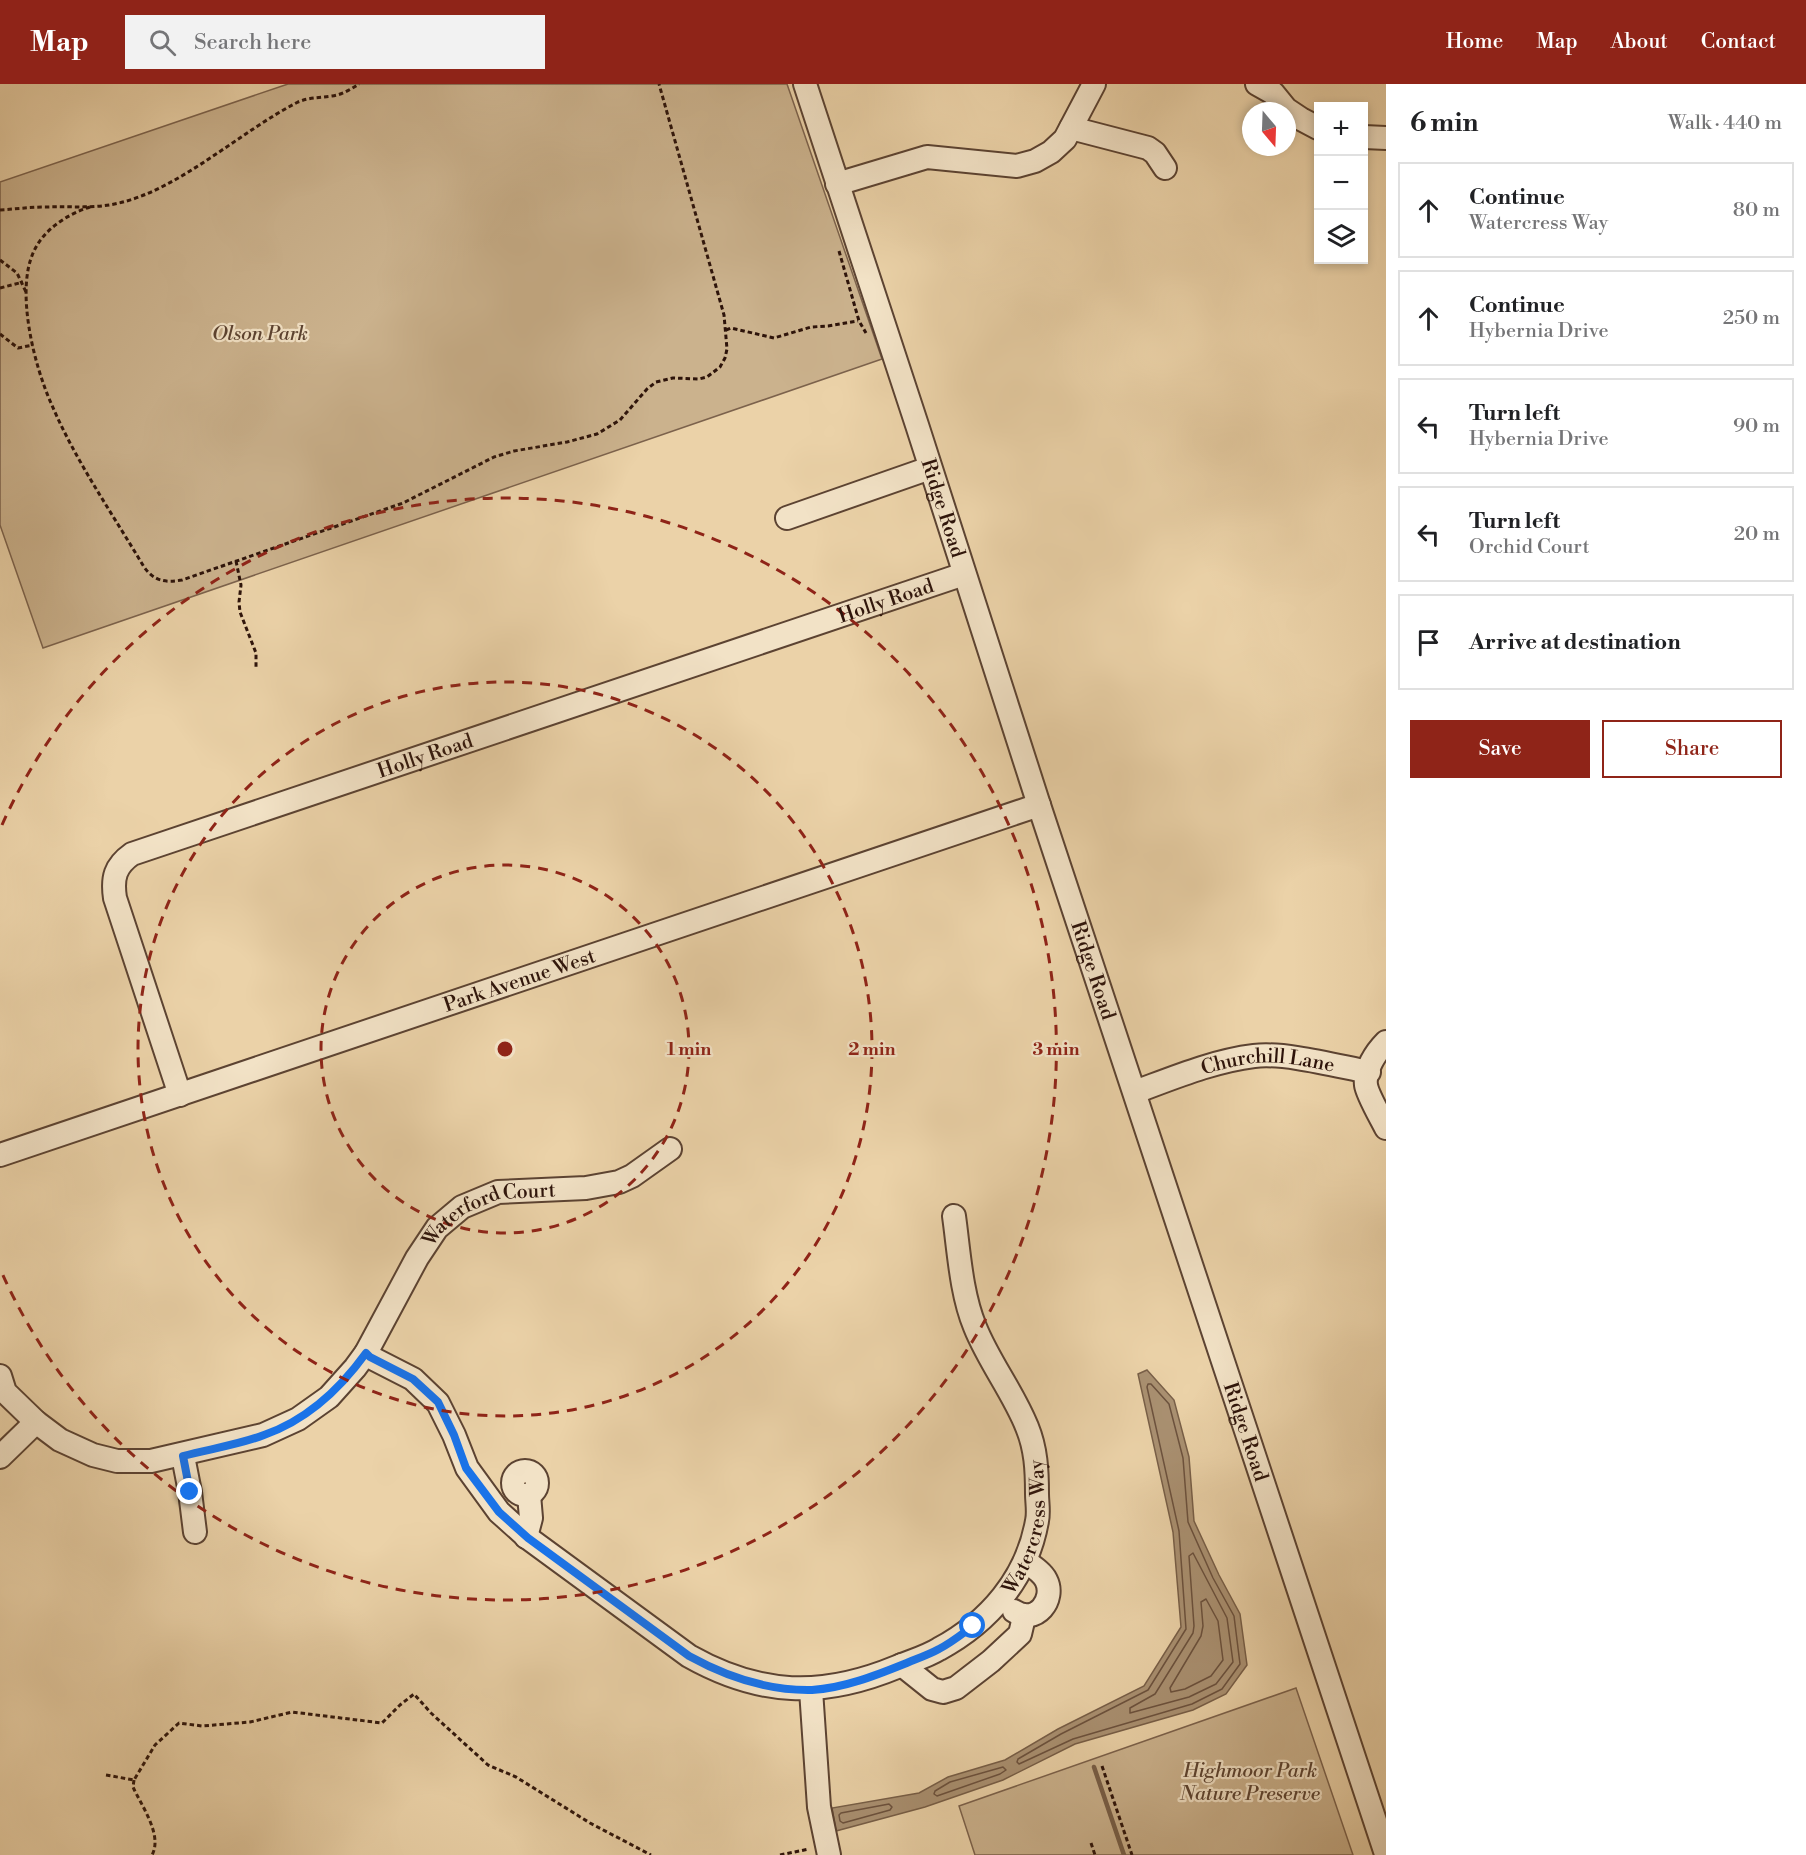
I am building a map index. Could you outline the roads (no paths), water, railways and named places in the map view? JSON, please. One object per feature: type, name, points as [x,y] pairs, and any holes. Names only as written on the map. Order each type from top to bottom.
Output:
[{"type":"street","name":"Ridge Road","points":[[805,84],[1039,805],[1386,1854]]},
{"type":"street","points":[[837,184],[927,157],[1017,166],[1035,161],[1051,152],[1065,139],[1094,84]]},
{"type":"street","points":[[1257,84],[1273,93],[1286,109],[1314,126]]},
{"type":"street","points":[[1071,128],[1148,148],[1155,153],[1165,168]]},
{"type":"street","points":[[1368,137],[1386,138]]},
{"type":"street","points":[[787,518],[930,468]]},
{"type":"street","name":"Holly Road","points":[[180,1095],[115,898],[113,876],[123,860],[132,854],[964,574]]},
{"type":"street","name":"Park Avenue West","points":[[2,1157],[1039,805]]},
{"type":"street","points":[[1386,1042],[1376,1052],[1366,1084],[1386,1128]]},
{"type":"street","name":"Churchill Lane","points":[[1135,1092],[1208,1066],[1256,1056],[1291,1058],[1369,1072]]},
{"type":"street","name":"Waterford Court","points":[[2,1386],[36,1422],[60,1440],[93,1455],[117,1461],[151,1461],[183,1456],[263,1436],[305,1414],[328,1397],[355,1368],[366,1353],[417,1258],[437,1228],[462,1207],[498,1192],[586,1188],[619,1182],[642,1170],[670,1149]]},
{"type":"street","name":"Watercress Way","points":[[366,1353],[413,1379],[438,1402],[465,1463],[499,1512],[526,1537],[689,1656],[733,1678],[761,1685],[811,1690],[873,1677],[938,1650],[973,1626],[1000,1601],[1025,1561],[1037,1519],[1037,1460],[1028,1428],[989,1358],[974,1325],[966,1295],[954,1215]]},
{"type":"street","points":[[0,1457],[36,1422]]},
{"type":"street","points":[[183,1456],[195,1532]]},
{"type":"street","points":[[526,1537],[531,1518],[529,1495]]},
{"type":"street","points":[[1000,1601],[1024,1617],[1031,1616],[1044,1604],[1048,1597],[1049,1587],[1045,1578],[1025,1561]]},
{"type":"street","points":[[902,1665],[932,1689],[943,1692],[956,1688],[991,1661],[1020,1634],[1024,1617]]},
{"type":"street","points":[[811,1690],[819,1807],[826,1845]]},
{"type":"water","points":[[1147,1370],[1174,1400],[1189,1457],[1194,1521],[1240,1614],[1247,1665],[1226,1694],[1193,1710],[1075,1744],[1003,1780],[925,1807],[836,1831],[832,1808],[919,1793],[948,1777],[1005,1760],[1058,1729],[1144,1686],[1181,1627],[1173,1532],[1138,1374]]},
{"type":"waterway","points":[[1094,1767],[1124,1855]]},
{"type":"park label","name":"Olson Park","points":[[260,333]]},
{"type":"park label","name":"Highmoor Park Nature Preserve","points":[[1250,1782]]}]
